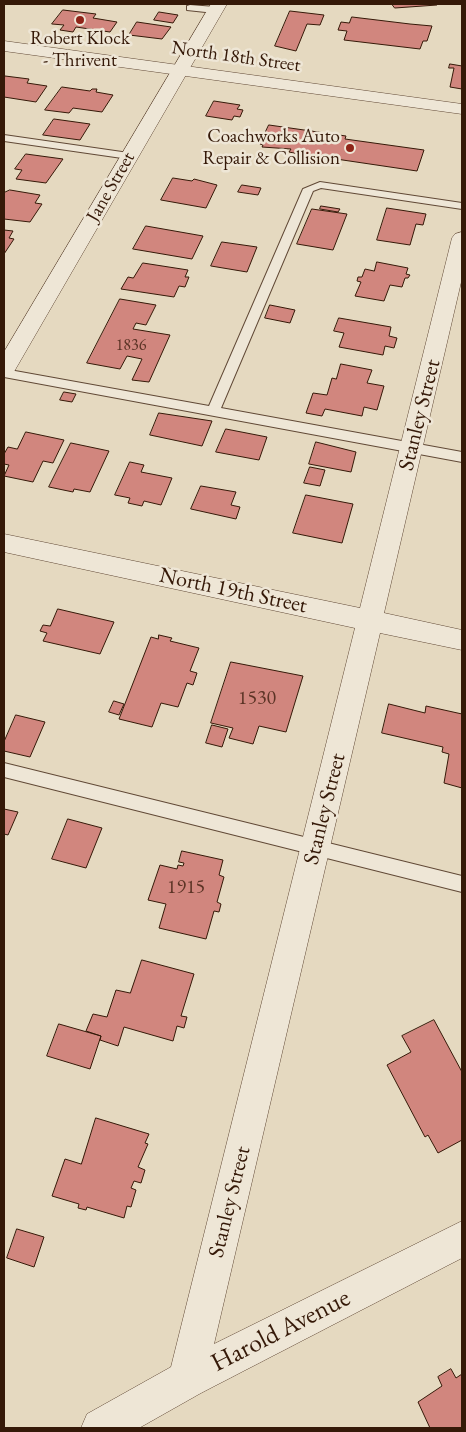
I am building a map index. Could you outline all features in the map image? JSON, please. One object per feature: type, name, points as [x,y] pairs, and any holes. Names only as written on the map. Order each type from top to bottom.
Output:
[{"type":"street","name":"Jane Street","points":[[4,371],[217,7]]},
{"type":"street","name":"North 18th Street","points":[[4,46],[462,109]]},
{"type":"street","name":"Stanley Street","points":[[188,1379],[462,238]]},
{"type":"street","name":"North 19th Street","points":[[4,543],[462,640]]},
{"type":"street","name":"Harold Avenue","points":[[101,1428],[188,1379],[462,1239]]},
{"type":"lane","points":[[190,8],[217,7]]},
{"type":"lane","points":[[4,138],[129,156]]},
{"type":"lane","points":[[212,412],[308,189],[320,185],[462,206]]},
{"type":"lane","points":[[4,371],[212,412],[462,457]]},
{"type":"lane","points":[[4,770],[462,884]]},
{"type":"building","points":[[392,4],[436,4],[437,5],[395,8]]},
{"type":"building","name":"Robert Klock - Thrivent","points":[[63,10],[96,14],[93,18],[117,22],[110,32],[76,27],[73,32],[60,30],[64,25],[52,24]]},
{"type":"building","points":[[290,11],[324,15],[320,25],[307,24],[296,51],[275,46]]},
{"type":"building","points":[[159,12],[178,15],[173,23],[154,20]]},
{"type":"building","points":[[352,17],[432,26],[427,41],[423,41],[420,49],[344,40],[347,31],[338,30],[341,22],[349,23]]},
{"type":"building","points":[[137,22],[171,27],[162,39],[129,35]]},
{"type":"building","points":[[450,64],[462,66],[462,89],[450,87],[454,68],[449,68]]},
{"type":"building","points":[[5,76],[29,79],[27,83],[47,86],[36,102],[4,97]]},
{"type":"building","points":[[62,87],[90,91],[97,89],[96,92],[113,95],[102,112],[73,108],[69,113],[45,110]]},
{"type":"building","points":[[214,101],[240,105],[237,109],[243,110],[240,117],[234,116],[232,120],[206,116]]},
{"type":"building","points":[[54,119],[90,124],[80,140],[43,135]]},
{"type":"building","name":"Coachworks Auto Repair & Collision","points":[[269,125],[346,136],[345,139],[424,150],[417,171],[309,155],[307,159],[297,158],[299,154],[289,152],[291,149],[262,147],[263,145],[260,144]]},
{"type":"building","points":[[26,154],[63,159],[46,183],[16,179],[22,170],[15,169]]},
{"type":"building","points":[[173,178],[192,181],[194,179],[217,185],[206,208],[161,200]]},
{"type":"building","points":[[242,185],[261,188],[258,195],[238,192]]},
{"type":"building","points":[[10,190],[40,195],[35,203],[42,204],[30,222],[4,219],[4,193]]},
{"type":"building","points":[[321,206],[340,209],[338,212],[320,209]]},
{"type":"building","points":[[387,208],[426,214],[423,225],[416,224],[410,245],[377,240]]},
{"type":"building","points":[[312,209],[347,214],[333,250],[297,244]]},
{"type":"building","points":[[146,226],[203,236],[192,259],[133,249]]},
{"type":"building","points":[[4,230],[13,231],[9,238],[14,239],[4,254]]},
{"type":"building","points":[[222,242],[257,247],[247,272],[211,266]]},
{"type":"building","points":[[377,262],[408,268],[406,274],[410,275],[408,278],[405,278],[402,287],[390,285],[384,301],[355,296],[361,282],[357,281],[358,277],[362,277],[365,269],[374,271]]},
{"type":"building","points":[[143,263],[188,270],[185,277],[189,277],[185,287],[179,286],[174,297],[121,289],[128,277],[133,278]]},
{"type":"building","points":[[120,299],[156,305],[146,325],[136,323],[133,329],[170,335],[149,382],[132,380],[142,359],[127,356],[120,369],[87,363]]},
{"type":"building","points":[[270,305],[295,310],[290,323],[265,318]]},
{"type":"building","points":[[339,318],[391,327],[389,336],[397,338],[394,348],[385,346],[383,355],[339,347],[344,333],[334,331]]},
{"type":"building","points":[[341,364],[372,370],[367,383],[384,386],[377,410],[364,407],[362,416],[325,409],[322,416],[306,413],[313,393],[327,395],[332,378],[336,379]]},
{"type":"building","points":[[64,392],[76,394],[72,402],[60,400]]},
{"type":"building","points":[[159,413],[212,421],[202,446],[150,435]]},
{"type":"building","points":[[226,429],[267,437],[259,460],[216,452]]},
{"type":"building","points":[[26,432],[64,440],[53,463],[43,461],[33,482],[4,476],[9,465],[4,464],[4,454],[8,447],[17,449]]},
{"type":"building","points":[[316,442],[356,452],[351,472],[309,464]]},
{"type":"building","points":[[71,443],[109,451],[90,492],[74,489],[73,492],[49,487]]},
{"type":"building","points":[[130,462],[144,465],[141,472],[172,478],[161,505],[144,501],[142,506],[128,503],[130,498],[115,495]]},
{"type":"building","points":[[310,467],[325,470],[320,486],[304,483]]},
{"type":"building","points":[[201,486],[236,492],[231,505],[240,507],[236,519],[191,509]]},
{"type":"building","points":[[306,495],[353,504],[342,543],[293,533]]},
{"type":"building","points":[[58,609],[114,622],[100,654],[43,641],[47,633],[40,631],[43,625],[50,626]]},
{"type":"building","points":[[159,635],[172,638],[170,641],[199,648],[190,671],[197,673],[193,685],[187,683],[178,707],[161,703],[152,727],[119,719],[151,637],[158,639]]},
{"type":"building","points":[[231,662],[303,676],[286,732],[259,726],[253,744],[229,738],[233,728],[211,723]]},
{"type":"building","points":[[114,701],[124,704],[119,715],[109,712]]},
{"type":"building","points":[[389,704],[425,713],[426,706],[462,714],[462,788],[444,783],[449,754],[442,752],[443,747],[382,733]]},
{"type":"building","points":[[16,715],[45,722],[30,757],[4,751],[4,742]]},
{"type":"building","points":[[212,725],[228,729],[222,747],[206,743]]},
{"type":"building","points":[[4,809],[18,812],[8,835],[4,834]]},
{"type":"building","points":[[68,819],[102,828],[86,868],[52,859]]},
{"type":"building","points":[[182,851],[223,860],[219,875],[224,877],[217,902],[221,904],[219,912],[214,911],[206,939],[159,928],[166,904],[148,900],[160,865],[177,869],[178,865],[183,866],[184,863],[179,862]]},
{"type":"building","points":[[142,960],[194,974],[181,1016],[187,1017],[184,1028],[177,1026],[173,1041],[124,1027],[118,1046],[100,1040],[101,1036],[86,1031],[93,1014],[107,1017],[116,990],[130,993]]},
{"type":"building","points":[[434,1020],[462,1072],[462,1140],[438,1153],[428,1135],[425,1137],[387,1065],[411,1052],[402,1036]]},
{"type":"building","points":[[59,1024],[101,1036],[90,1069],[47,1056]]},
{"type":"building","points":[[96,1118],[149,1134],[145,1143],[148,1144],[138,1167],[145,1170],[141,1183],[134,1181],[131,1188],[136,1190],[131,1207],[127,1206],[124,1218],[87,1207],[86,1210],[78,1208],[79,1204],[52,1196],[65,1159],[81,1164]]},
{"type":"building","points":[[17,1229],[44,1237],[34,1267],[7,1258]]},
{"type":"building","points":[[451,1369],[456,1378],[462,1374],[462,1428],[430,1428],[418,1402],[442,1386],[438,1377]]},
{"type":"place","name":"Robert Klock - Thrivent","points":[[80,20]]},
{"type":"place","name":"Coachworks Auto Repair & Collision","points":[[350,148]]}]
